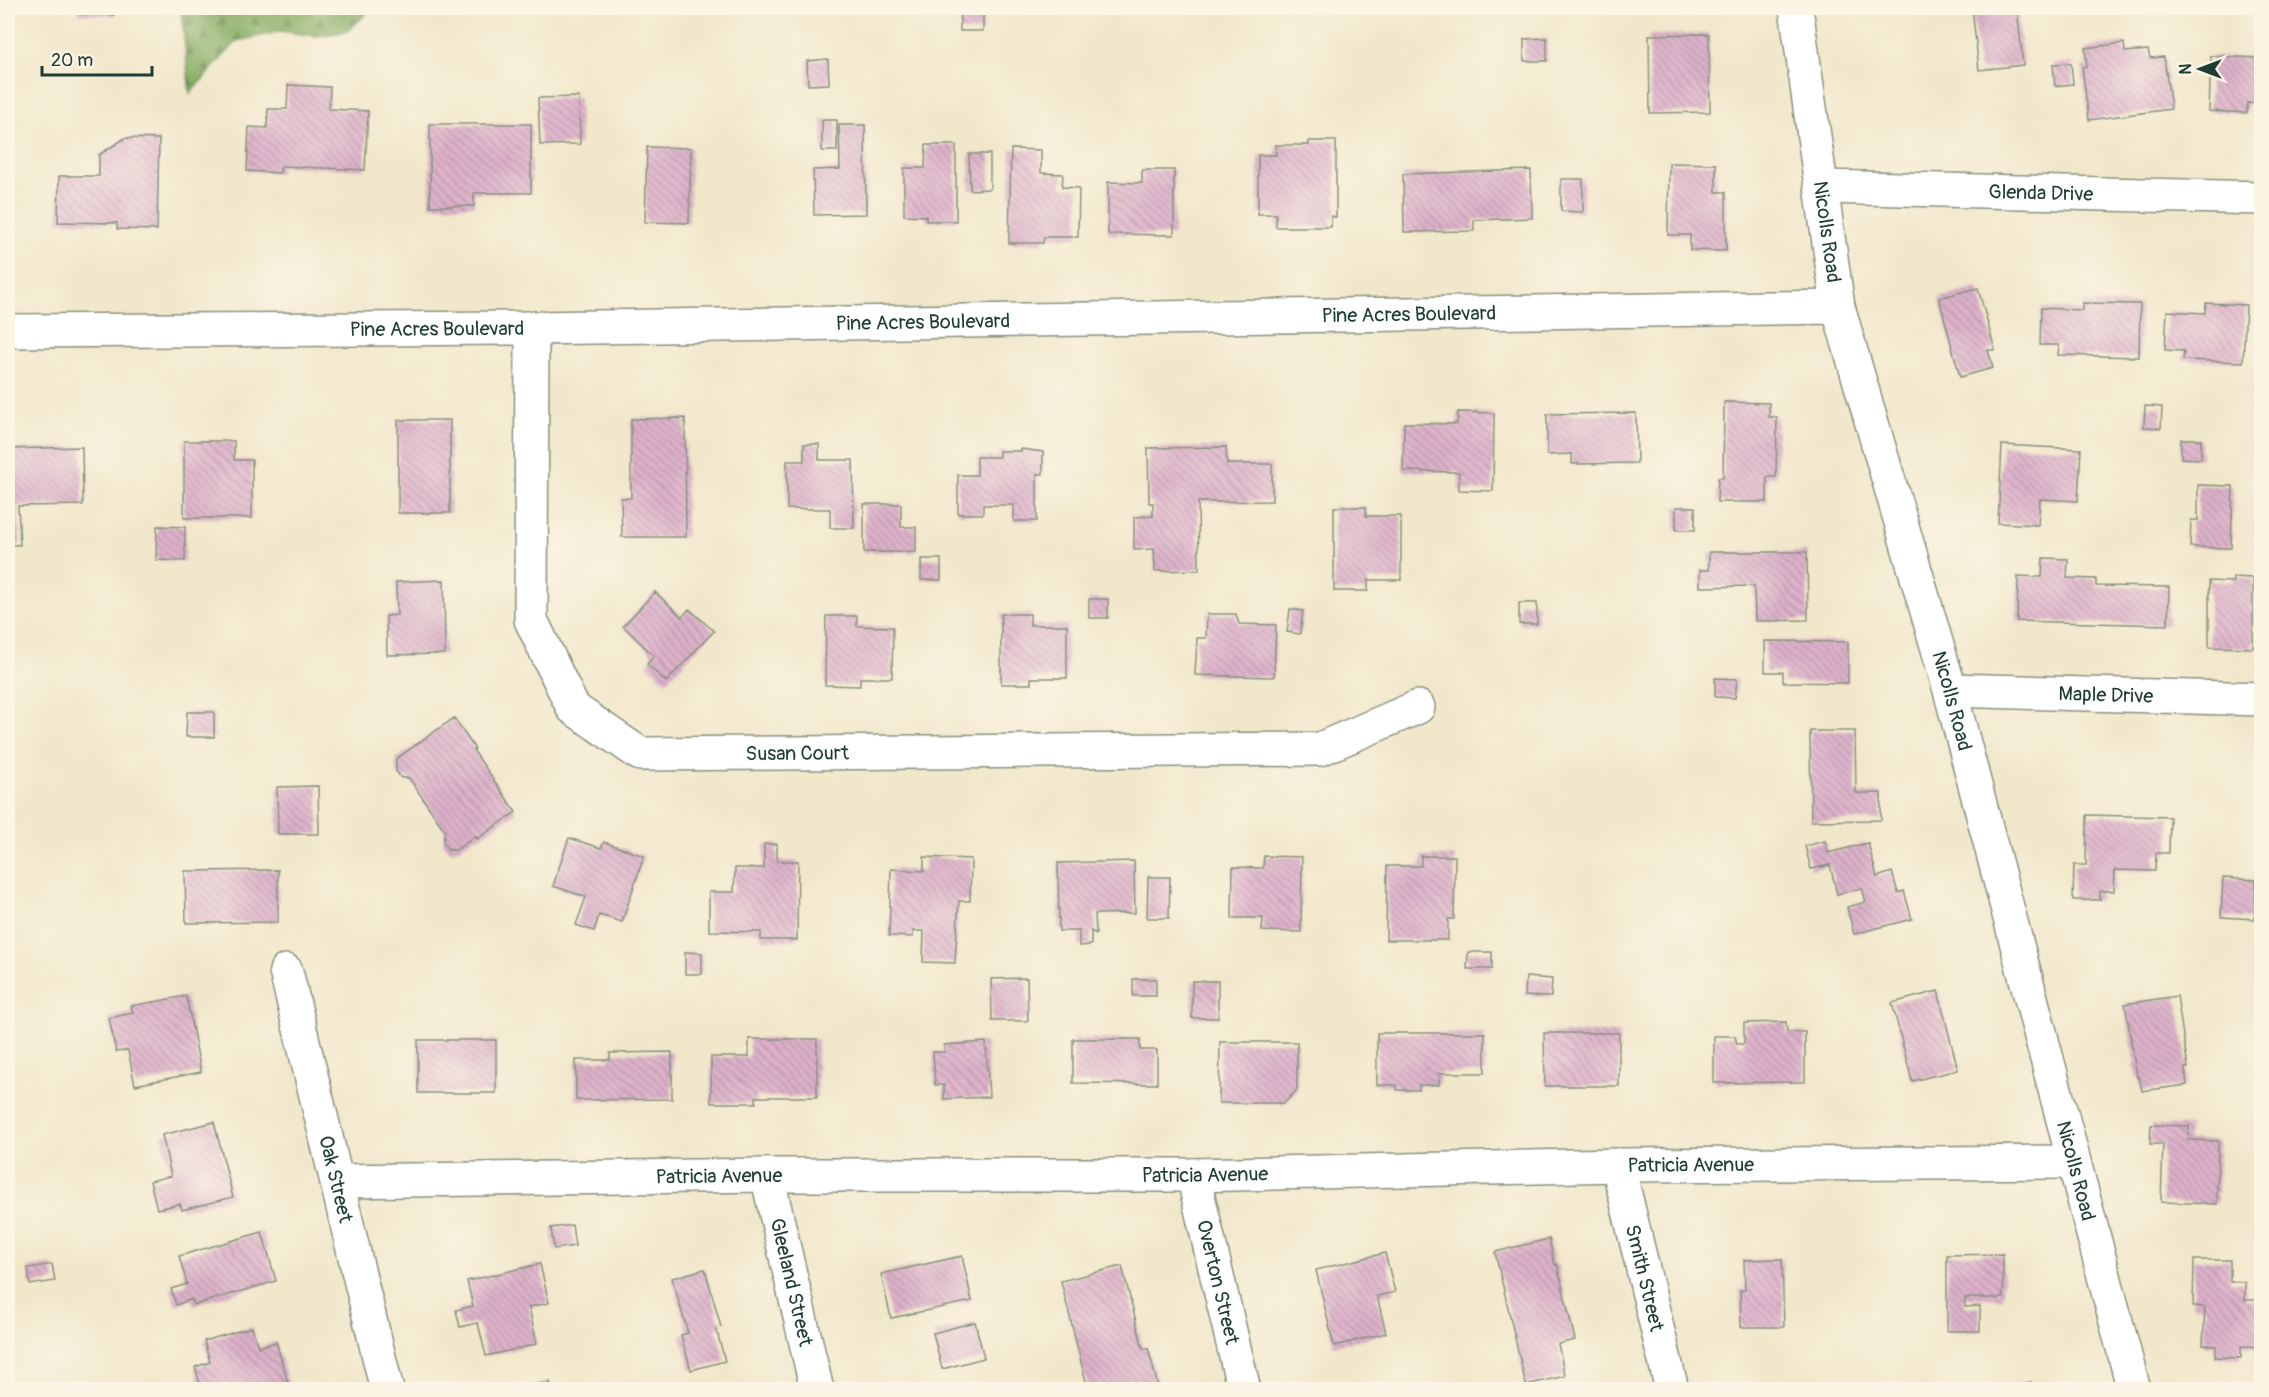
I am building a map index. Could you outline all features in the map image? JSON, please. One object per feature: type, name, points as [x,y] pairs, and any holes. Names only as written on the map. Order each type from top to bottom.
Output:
[{"type":"street","name":"Nicolls Road","points":[[1796,8],[1838,307],[1950,690],[2134,1389]]},
{"type":"street","name":"Glenda Drive","points":[[1822,187],[2262,198]]},
{"type":"street","name":"Pine Acres Boulevard","points":[[8,331],[532,327],[1838,307]]},
{"type":"street","name":"Susan Court","points":[[532,327],[531,620],[573,708],[640,754],[1320,749],[1418,707]]},
{"type":"street","name":"Maple Drive","points":[[1950,690],[2262,699]]},
{"type":"street","name":"Oak Street","points":[[286,971],[387,1389]]},
{"type":"street","name":"Patricia Avenue","points":[[337,1180],[767,1175],[1193,1175],[1618,1165],[2073,1162]]},
{"type":"street","name":"Smith Street","points":[[1618,1165],[1672,1389]]},
{"type":"street","name":"Gleeland Street","points":[[767,1175],[818,1389]]},
{"type":"street","name":"Overton Street","points":[[1193,1175],[1244,1389]]},
{"type":"green space","points":[[181,8],[372,8],[348,31],[317,36],[281,31],[237,41],[190,93]]},
{"type":"building","points":[[79,8],[114,8],[114,15],[79,14]]},
{"type":"building","points":[[960,8],[983,8],[983,31],[960,31]]},
{"type":"building","points":[[1972,8],[2017,8],[2023,65],[1979,70]]},
{"type":"building","points":[[1709,34],[1710,112],[1650,113],[1649,35]]},
{"type":"building","points":[[1547,38],[1547,61],[1524,61],[1524,39]]},
{"type":"building","points":[[2124,43],[2125,52],[2148,50],[2150,58],[2164,57],[2171,109],[2089,120],[2082,67],[2087,66],[2085,48]]},
{"type":"building","points":[[2211,56],[2262,58],[2262,104],[2247,103],[2247,113],[2209,111]]},
{"type":"building","points":[[828,59],[829,84],[808,85],[807,61]]},
{"type":"building","points":[[2071,63],[2073,84],[2055,86],[2053,64]]},
{"type":"building","points":[[288,85],[330,87],[329,109],[368,111],[365,170],[281,166],[280,173],[247,171],[249,127],[267,128],[268,109],[287,109]]},
{"type":"building","points":[[579,97],[580,144],[540,145],[538,98]]},
{"type":"building","points":[[822,120],[837,120],[837,151],[822,151]]},
{"type":"building","points":[[430,124],[531,124],[531,193],[474,193],[474,206],[430,206]]},
{"type":"building","points":[[839,125],[865,125],[866,214],[814,215],[813,170],[840,169]]},
{"type":"building","points":[[125,138],[159,139],[157,230],[117,229],[117,223],[58,222],[59,176],[99,176],[99,155]]},
{"type":"building","points":[[1309,141],[1336,141],[1336,217],[1331,216],[1331,227],[1276,227],[1276,214],[1258,214],[1258,155],[1276,155],[1276,145],[1309,145]]},
{"type":"building","points":[[926,145],[956,145],[956,221],[926,221],[926,216],[904,215],[904,168],[925,168]]},
{"type":"building","points":[[647,147],[691,148],[689,223],[645,222]]},
{"type":"building","points":[[1011,149],[1041,150],[1041,173],[1063,174],[1062,187],[1079,188],[1078,237],[1044,237],[1043,243],[1009,243]]},
{"type":"building","points":[[969,154],[990,154],[990,189],[970,190]]},
{"type":"building","points":[[1669,163],[1716,164],[1716,192],[1726,192],[1726,251],[1690,250],[1690,235],[1668,235]]},
{"type":"building","points":[[1142,170],[1174,170],[1174,235],[1108,234],[1108,182],[1142,183]]},
{"type":"building","points":[[1531,170],[1532,218],[1474,220],[1474,231],[1404,232],[1403,174]]},
{"type":"building","points":[[1561,179],[1583,179],[1583,212],[1561,211]]},
{"type":"building","points":[[1978,288],[1995,350],[1988,350],[1993,368],[1960,377],[1939,298]]},
{"type":"building","points":[[2082,303],[2140,304],[2139,357],[2058,355],[2059,345],[2040,345],[2041,308],[2082,310]]},
{"type":"building","points":[[2206,303],[2246,305],[2243,362],[2183,360],[2184,351],[2165,350],[2167,311],[2205,313]]},
{"type":"building","points":[[1724,402],[1769,403],[1769,417],[1777,417],[1776,477],[1767,477],[1767,502],[1717,502],[1718,478],[1723,478]]},
{"type":"building","points":[[2145,406],[2162,407],[2161,428],[2144,427]]},
{"type":"building","points":[[1458,412],[1494,413],[1493,491],[1459,490],[1459,472],[1403,471],[1404,423],[1457,424]]},
{"type":"building","points":[[1636,413],[1637,463],[1572,464],[1572,454],[1547,455],[1547,414]]},
{"type":"building","points":[[685,418],[686,537],[622,537],[621,498],[631,498],[631,419]]},
{"type":"building","points":[[398,420],[450,420],[450,513],[398,513]]},
{"type":"building","points":[[2181,439],[2201,439],[2201,459],[2181,458]]},
{"type":"building","points":[[184,441],[234,441],[234,460],[252,460],[252,518],[184,518]]},
{"type":"building","points":[[804,444],[819,444],[819,460],[853,460],[854,528],[830,528],[830,509],[787,509],[787,461],[804,461]]},
{"type":"building","points":[[2002,445],[2081,449],[2078,501],[2040,499],[2038,525],[1998,523]]},
{"type":"building","points":[[82,447],[83,505],[18,506],[20,545],[8,545],[8,449]]},
{"type":"building","points":[[1226,447],[1227,464],[1272,464],[1272,501],[1198,502],[1199,570],[1155,571],[1154,549],[1134,550],[1134,517],[1153,516],[1153,503],[1149,503],[1148,448]]},
{"type":"building","points":[[1021,449],[1043,452],[1043,474],[1037,474],[1037,521],[1014,521],[1014,505],[983,505],[983,514],[958,514],[958,475],[977,475],[977,457],[999,457],[999,451],[1021,451]]},
{"type":"building","points":[[2198,485],[2233,486],[2231,548],[2190,547],[2191,520],[2198,520]]},
{"type":"building","points":[[864,504],[901,504],[901,527],[916,527],[916,552],[864,552]]},
{"type":"building","points":[[1334,507],[1366,507],[1366,516],[1401,516],[1401,580],[1368,580],[1368,591],[1334,591]]},
{"type":"building","points":[[1676,507],[1695,507],[1695,530],[1676,530]]},
{"type":"building","points":[[157,526],[185,527],[185,561],[156,560]]},
{"type":"building","points":[[1709,552],[1807,552],[1808,620],[1755,621],[1754,586],[1700,587],[1700,570],[1709,570]]},
{"type":"building","points":[[2043,558],[2068,559],[2067,578],[2096,579],[2096,586],[2169,587],[2168,625],[2017,621],[2018,576],[2042,577]]},
{"type":"building","points":[[921,559],[941,559],[941,580],[921,580]]},
{"type":"building","points":[[2233,577],[2253,578],[2253,648],[2209,647],[2209,581],[2233,582]]},
{"type":"building","points":[[444,580],[445,654],[387,655],[386,616],[397,615],[396,582]]},
{"type":"building","points":[[655,592],[682,617],[689,609],[714,631],[666,682],[647,664],[654,656],[623,626]]},
{"type":"building","points":[[1089,599],[1108,599],[1108,618],[1089,618]]},
{"type":"building","points":[[1519,603],[1537,603],[1537,624],[1519,624]]},
{"type":"building","points":[[1290,609],[1303,611],[1300,634],[1287,632]]},
{"type":"building","points":[[1001,614],[1030,614],[1030,625],[1067,625],[1067,678],[1031,678],[1031,684],[1001,684]]},
{"type":"building","points":[[1207,614],[1236,614],[1239,624],[1276,625],[1274,677],[1195,675],[1197,638],[1206,638]]},
{"type":"building","points":[[826,616],[857,616],[857,626],[893,627],[892,678],[860,678],[860,686],[825,685]]},
{"type":"building","points":[[1765,641],[1848,642],[1848,683],[1783,682],[1783,672],[1765,672]]},
{"type":"building","points":[[1715,678],[1737,679],[1735,698],[1715,697]]},
{"type":"building","points":[[187,712],[214,712],[214,737],[186,737]]},
{"type":"building","points":[[454,718],[516,812],[477,839],[476,836],[456,850],[448,850],[443,842],[445,831],[409,778],[401,778],[396,771],[396,759]]},
{"type":"building","points":[[1810,731],[1855,731],[1856,793],[1881,793],[1881,820],[1811,821]]},
{"type":"building","points":[[318,786],[319,834],[278,834],[277,787]]},
{"type":"building","points":[[2087,815],[2170,817],[2169,853],[2156,853],[2155,871],[2115,870],[2114,891],[2100,891],[2100,900],[2073,900],[2074,865],[2086,865]]},
{"type":"building","points":[[569,838],[601,848],[604,842],[644,856],[622,922],[599,915],[594,931],[576,925],[586,897],[553,886]]},
{"type":"building","points":[[1825,841],[1828,853],[1868,843],[1877,877],[1892,872],[1898,893],[1904,891],[1912,919],[1854,934],[1847,907],[1866,902],[1862,888],[1837,894],[1830,865],[1811,869],[1805,846]]},
{"type":"building","points":[[764,844],[777,844],[777,861],[798,861],[797,940],[761,940],[761,932],[709,931],[709,892],[734,892],[735,868],[764,868]]},
{"type":"building","points":[[1264,856],[1302,857],[1301,932],[1262,931],[1263,918],[1232,918],[1233,867],[1263,868]]},
{"type":"building","points":[[1421,856],[1455,856],[1454,919],[1448,919],[1448,940],[1386,940],[1387,866],[1421,866]]},
{"type":"building","points":[[924,857],[971,859],[970,901],[959,901],[955,963],[923,962],[924,931],[913,931],[913,937],[889,936],[891,869],[924,871]]},
{"type":"building","points":[[1134,861],[1135,913],[1095,914],[1096,934],[1091,931],[1091,945],[1079,946],[1079,931],[1059,931],[1058,863]]},
{"type":"building","points":[[278,870],[278,922],[186,923],[185,871]]},
{"type":"building","points":[[1148,877],[1170,877],[1169,918],[1147,918]]},
{"type":"building","points":[[2223,878],[2256,880],[2255,919],[2221,917]]},
{"type":"building","points":[[685,952],[702,953],[702,974],[685,974]]},
{"type":"building","points":[[1468,952],[1492,952],[1492,969],[1467,969]]},
{"type":"building","points":[[1526,977],[1552,979],[1551,997],[1525,996]]},
{"type":"building","points":[[1027,978],[1028,1021],[992,1021],[991,979]]},
{"type":"building","points":[[1133,979],[1156,979],[1156,996],[1133,996]]},
{"type":"building","points":[[1192,981],[1218,981],[1218,1018],[1192,1018]]},
{"type":"building","points":[[1938,991],[1958,1070],[1912,1081],[1892,1003]]},
{"type":"building","points":[[186,996],[201,1072],[135,1085],[128,1050],[116,1052],[109,1018],[133,1013],[131,1006]]},
{"type":"building","points":[[2177,996],[2188,1068],[2185,1068],[2187,1085],[2142,1091],[2139,1076],[2137,1077],[2125,1004]]},
{"type":"building","points":[[1786,1022],[1787,1032],[1805,1032],[1805,1082],[1714,1083],[1714,1036],[1735,1036],[1737,1044],[1744,1044],[1744,1023]]},
{"type":"building","points":[[1377,1033],[1485,1033],[1485,1073],[1439,1073],[1439,1085],[1419,1085],[1419,1090],[1397,1090],[1397,1085],[1377,1085]]},
{"type":"building","points":[[1544,1033],[1619,1033],[1619,1086],[1545,1086]]},
{"type":"building","points":[[749,1039],[817,1039],[817,1097],[756,1097],[756,1103],[711,1103],[711,1057],[749,1057]]},
{"type":"building","points":[[1073,1039],[1140,1039],[1140,1050],[1157,1050],[1157,1084],[1073,1083]]},
{"type":"building","points":[[418,1040],[496,1040],[496,1093],[418,1093]]},
{"type":"building","points":[[986,1042],[989,1097],[944,1099],[944,1085],[935,1085],[933,1052],[944,1052],[944,1045]]},
{"type":"building","points":[[1220,1042],[1297,1042],[1297,1090],[1284,1103],[1219,1103]]},
{"type":"building","points":[[672,1052],[672,1099],[576,1100],[576,1060],[610,1060],[610,1053]]},
{"type":"building","points":[[214,1122],[233,1197],[182,1210],[180,1204],[157,1209],[150,1181],[171,1176],[162,1135]]},
{"type":"building","points":[[2151,1125],[2189,1126],[2188,1140],[2218,1141],[2217,1204],[2161,1202],[2163,1144],[2150,1144]]},
{"type":"building","points":[[572,1225],[575,1246],[554,1249],[551,1228]]},
{"type":"building","points":[[262,1232],[276,1281],[194,1305],[192,1299],[176,1305],[171,1289],[187,1284],[179,1256]]},
{"type":"building","points":[[1549,1239],[1575,1340],[1558,1344],[1565,1376],[1526,1385],[1495,1252]]},
{"type":"building","points":[[1385,1253],[1395,1292],[1377,1296],[1386,1333],[1334,1346],[1316,1270]]},
{"type":"building","points":[[2003,1254],[2003,1298],[1965,1298],[1965,1307],[1980,1306],[1980,1331],[1947,1331],[1947,1255]]},
{"type":"building","points":[[962,1256],[972,1301],[891,1318],[881,1274]]},
{"type":"building","points":[[1782,1259],[1784,1327],[1741,1327],[1740,1290],[1745,1290],[1744,1260]]},
{"type":"building","points":[[2194,1260],[2230,1260],[2230,1282],[2245,1282],[2245,1300],[2262,1300],[2261,1347],[2241,1346],[2241,1358],[2215,1357],[2216,1346],[2203,1345],[2205,1307],[2193,1306]]},
{"type":"building","points":[[52,1264],[55,1281],[30,1285],[28,1268]]},
{"type":"building","points":[[540,1264],[549,1303],[529,1307],[537,1344],[486,1356],[478,1323],[460,1327],[456,1310],[473,1306],[467,1281]]},
{"type":"building","points":[[1122,1266],[1143,1349],[1148,1348],[1159,1390],[1088,1390],[1061,1281]]},
{"type":"building","points":[[705,1269],[721,1327],[716,1328],[725,1361],[691,1370],[681,1335],[688,1333],[672,1278]]},
{"type":"building","points":[[975,1322],[984,1358],[942,1369],[933,1333]]},
{"type":"building","points":[[252,1327],[258,1347],[276,1342],[290,1389],[202,1390],[195,1367],[210,1362],[204,1341]]},
{"type":"building","points":[[550,1382],[552,1390],[518,1390],[518,1388]]},
{"type":"building","points":[[2031,1382],[2032,1390],[2003,1390],[2003,1389]]}]
